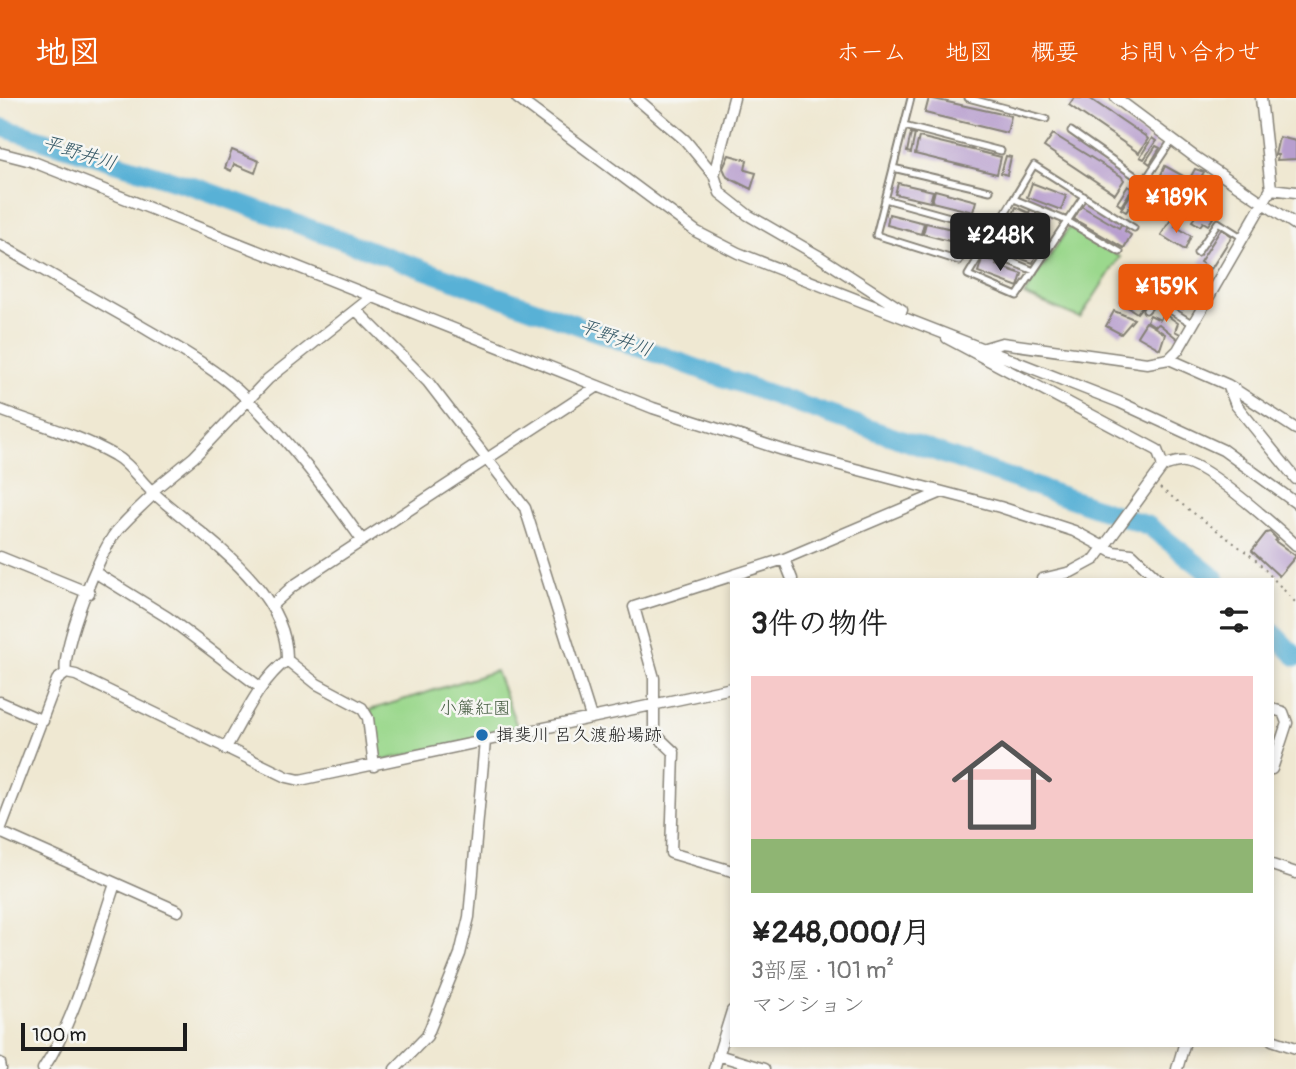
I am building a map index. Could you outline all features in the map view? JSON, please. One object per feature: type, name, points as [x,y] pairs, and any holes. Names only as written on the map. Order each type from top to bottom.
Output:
[{"type":"street","points":[[517,98],[697,232],[737,253],[1119,402],[1223,450],[1296,503]]},
{"type":"street","points":[[636,98],[673,129],[714,175],[720,193],[748,215],[957,345],[1157,450],[1163,466]]},
{"type":"street","points":[[714,175],[734,98]]},
{"type":"street","points":[[1116,98],[1296,225]]},
{"type":"street","points":[[1169,359],[1193,324],[1271,189],[1262,98]]},
{"type":"street","points":[[0,153],[31,162],[653,408],[783,450],[943,492],[1108,542],[1113,552],[1132,554],[1157,578]]},
{"type":"street","points":[[1271,189],[1296,192]]},
{"type":"street","points":[[0,245],[173,345],[220,376],[248,400],[283,440],[302,457],[362,540]]},
{"type":"street","points":[[66,673],[64,661],[75,622],[114,534],[152,493],[194,457],[268,379],[373,296]]},
{"type":"street","points":[[357,311],[428,382],[525,508],[591,717]]},
{"type":"street","points":[[985,348],[1002,343],[1147,363],[1169,359],[1228,385],[1296,429]]},
{"type":"street","points":[[1228,385],[1236,405],[1296,479]]},
{"type":"street","points":[[271,606],[293,586],[598,386]]},
{"type":"street","points":[[0,410],[116,456],[152,493],[243,570],[271,606],[287,647],[287,660],[309,679],[362,708],[368,718],[374,766]]},
{"type":"street","points":[[1046,578],[1071,572],[1095,559],[1163,466],[1183,461],[1198,467],[1264,516],[1296,545]]},
{"type":"street","points":[[730,870],[671,853],[674,752],[654,733],[654,678],[634,607],[784,559],[943,492]]},
{"type":"street","points":[[0,557],[89,593]]},
{"type":"street","points":[[784,559],[792,578]]},
{"type":"street","points":[[96,573],[167,617],[261,688]]},
{"type":"street","points":[[225,749],[261,688],[275,669],[287,660]]},
{"type":"street","points":[[66,673],[57,680],[0,831],[178,911]]},
{"type":"street","points":[[66,673],[287,778],[300,780],[730,688]]},
{"type":"street","points":[[0,702],[43,721]]},
{"type":"street","points":[[1274,710],[1283,712],[1287,723],[1274,763]]},
{"type":"street","points":[[395,1069],[427,1036],[460,954],[469,917],[485,741]]},
{"type":"street","points":[[1274,866],[1296,873]]},
{"type":"street","points":[[43,1069],[53,1054],[79,989],[115,884]]},
{"type":"street","points":[[714,1069],[730,1017]]},
{"type":"street","points":[[1274,1041],[1296,1048]]},
{"type":"street","points":[[1177,1069],[1183,1047]]},
{"type":"street","points":[[718,1055],[764,1069]]},
{"type":"street","points":[[0,1063],[1,1069]]},
{"type":"lane","points":[[911,98],[876,235],[959,261]]},
{"type":"lane","points":[[968,98],[1046,118]]},
{"type":"lane","points":[[904,125],[1001,151]]},
{"type":"lane","points":[[1071,131],[1144,182],[1172,140]]},
{"type":"lane","points":[[1084,196],[1017,296],[968,275],[1034,165],[1084,196],[1134,228]]},
{"type":"lane","points":[[893,168],[990,191]]},
{"type":"lane","points":[[885,199],[1051,245]]},
{"type":"lane","points":[[1014,199],[1067,221],[1120,252]]},
{"type":"lane","points":[[1197,253],[1218,222],[1243,238]]},
{"type":"lane","points":[[983,250],[1034,271]]},
{"type":"lane","points":[[1146,310],[1152,303],[1159,303],[1193,324]]},
{"type":"path","points":[[1151,481],[1254,558],[1273,578]]},
{"type":"path","points":[[1274,579],[1296,603]]},
{"type":"green space","points":[[1069,227],[1120,257],[1080,318],[1024,295]]},
{"type":"green space","name":"小簾紅園","points":[[496,671],[518,729],[378,762],[370,710]]},
{"type":"building","points":[[929,98],[1011,116],[1007,133],[925,113]]},
{"type":"building","points":[[1074,98],[1089,98],[1145,136],[1148,139],[1139,153],[1069,105]]},
{"type":"building","points":[[911,133],[915,134],[911,153],[907,152]]},
{"type":"building","points":[[1053,134],[1121,176],[1124,180],[1115,194],[1044,147]]},
{"type":"building","points":[[919,137],[1001,157],[997,174],[915,154]]},
{"type":"building","points":[[1279,137],[1296,141],[1296,159],[1277,160],[1278,155],[1275,155]]},
{"type":"building","points":[[1152,138],[1156,141],[1144,159],[1140,157]]},
{"type":"building","points":[[1156,146],[1160,148],[1150,164],[1146,161]]},
{"type":"building","points":[[232,150],[259,161],[255,173],[234,164],[231,171],[225,168]]},
{"type":"building","points":[[729,155],[747,160],[745,170],[756,173],[751,189],[727,177],[723,168]]},
{"type":"building","points":[[1006,156],[1011,157],[1007,175],[1001,173]]},
{"type":"building","points":[[1165,166],[1185,177],[1176,192],[1158,181]]},
{"type":"building","points":[[1195,169],[1204,172],[1202,175],[1206,177],[1196,192],[1186,185]]},
{"type":"building","points":[[1214,178],[1219,187],[1210,201],[1199,194],[1208,179],[1212,182]]},
{"type":"building","points":[[898,183],[933,191],[930,202],[895,194]]},
{"type":"building","points":[[1032,183],[1066,196],[1061,210],[1027,197]]},
{"type":"building","points":[[1128,186],[1132,189],[1121,206],[1117,203]]},
{"type":"building","points":[[935,190],[976,201],[973,212],[932,202]]},
{"type":"building","points":[[1134,190],[1139,194],[1126,212],[1121,209]]},
{"type":"building","points":[[1081,206],[1119,228],[1122,223],[1127,226],[1125,231],[1131,235],[1124,248],[1074,219]]},
{"type":"building","points":[[1016,207],[1029,213],[1031,207],[1036,209],[1036,215],[1038,209],[1043,211],[1041,217],[1044,218],[1046,212],[1051,214],[1045,233],[1011,220]]},
{"type":"building","points":[[1200,210],[1213,218],[1208,225],[1203,222],[1200,226],[1192,221]]},
{"type":"building","points":[[889,214],[924,223],[921,234],[887,225]]},
{"type":"building","points":[[1172,218],[1178,222],[1175,226],[1191,236],[1185,250],[1161,235]]},
{"type":"building","points":[[926,223],[960,231],[957,243],[923,234]]},
{"type":"building","points":[[1221,229],[1232,236],[1211,269],[1200,262]]},
{"type":"building","points":[[1006,233],[1012,236],[1010,240],[1024,245],[1027,239],[1033,242],[1031,248],[1038,250],[1033,263],[993,248],[997,235],[1004,238]]},
{"type":"building","points":[[982,259],[997,261],[996,265],[1022,274],[1018,287],[978,272]]},
{"type":"building","points":[[1177,288],[1191,298],[1183,309],[1169,300]]},
{"type":"building","points":[[1132,290],[1137,293],[1139,291],[1148,299],[1137,313],[1123,304]]},
{"type":"building","points":[[1114,311],[1134,319],[1121,334],[1106,326]]},
{"type":"building","points":[[1164,313],[1178,323],[1175,331],[1182,335],[1179,340],[1159,324],[1155,326],[1147,321],[1150,315],[1160,320]]},
{"type":"building","points":[[1146,322],[1165,334],[1160,349],[1137,336]]},
{"type":"building","points":[[1270,532],[1277,539],[1275,541],[1296,556],[1279,576],[1252,551],[1266,533]]},
{"type":"waterway","name":"平野井川","points":[[0,127],[198,188],[724,378],[1149,526],[1215,578]]},
{"type":"waterway","name":"平野井川","points":[[1274,634],[1296,657]]},
{"type":"place","name":"揖斐川 呂久渡船場跡","points":[[482,735]]}]
